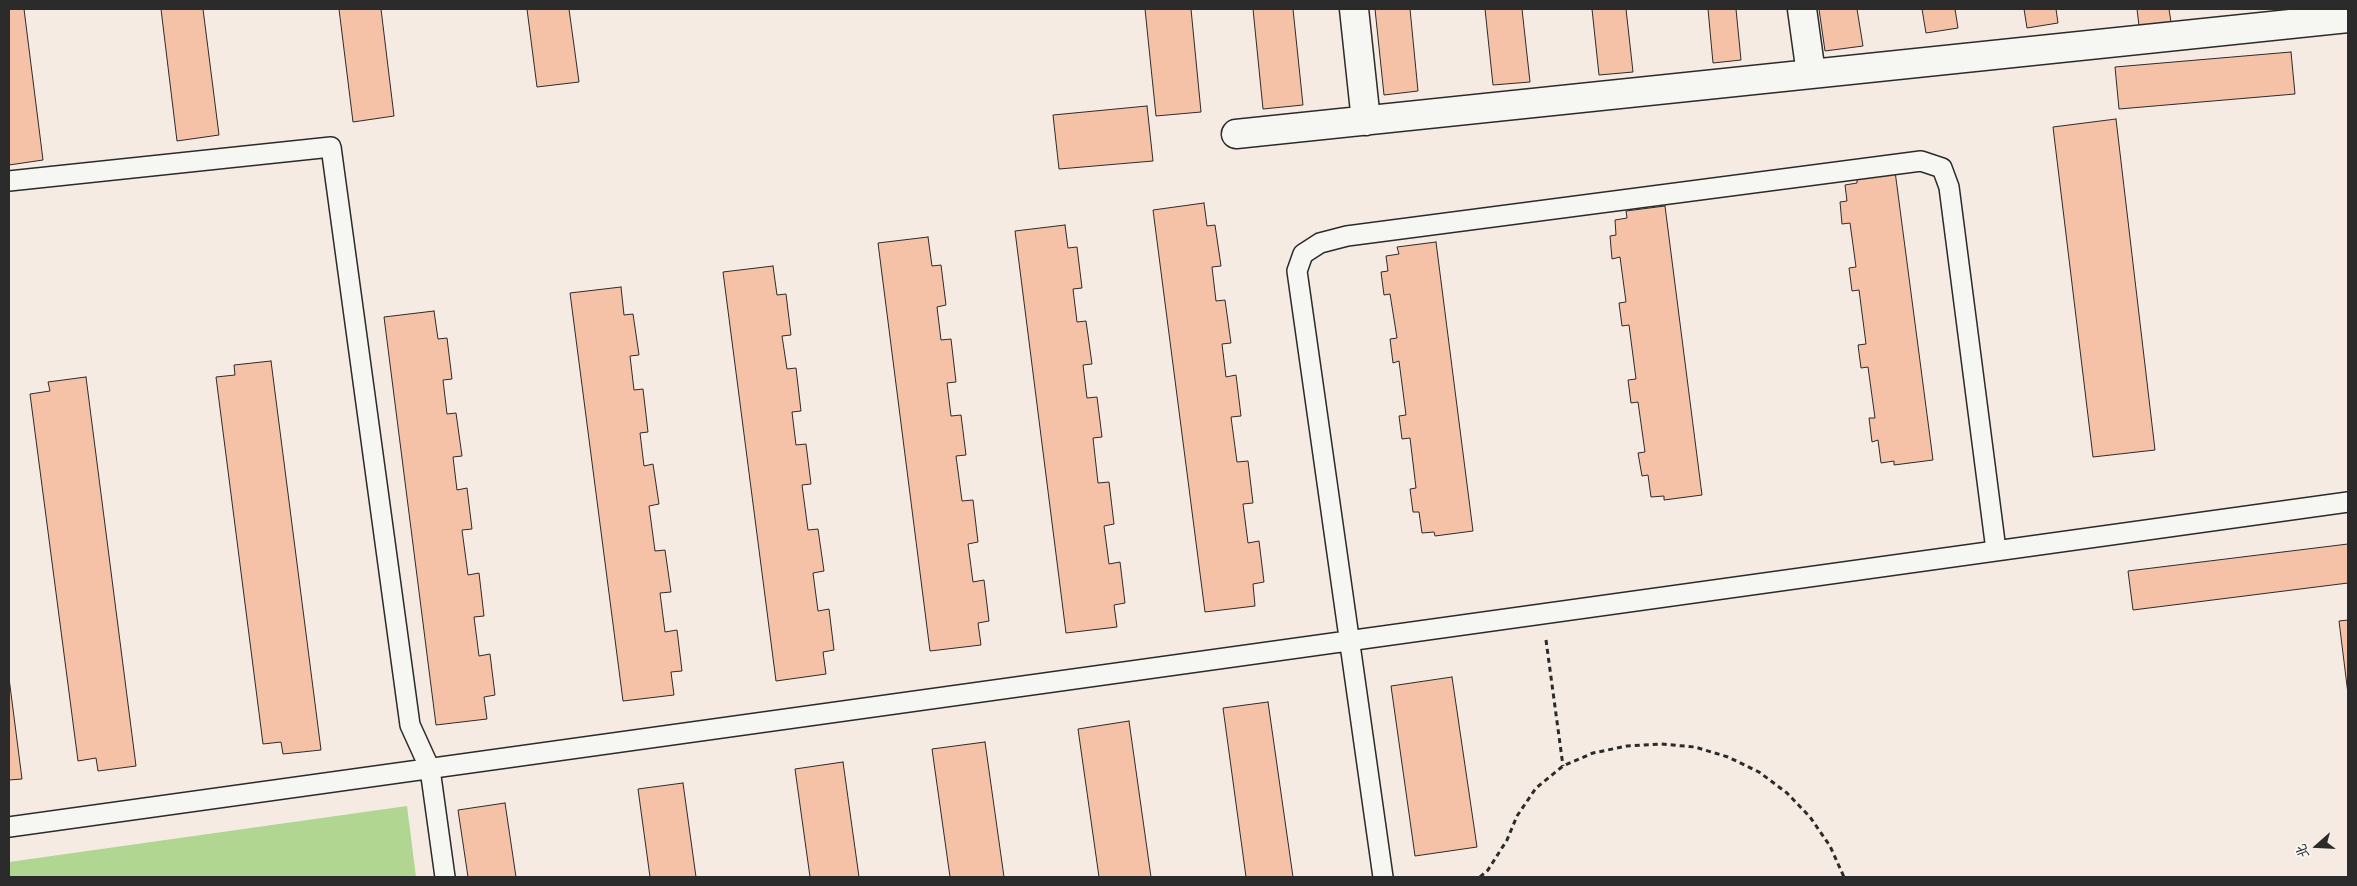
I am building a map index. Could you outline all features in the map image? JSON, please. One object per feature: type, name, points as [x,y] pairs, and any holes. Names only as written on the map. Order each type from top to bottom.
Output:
[{"type":"street","points":[[1354,9],[1366,121]]},
{"type":"street","points":[[1802,9],[1811,74]]},
{"type":"street","points":[[1236,134],[2348,18]]},
{"type":"lane","points":[[9,181],[330,147],[410,725],[430,769],[445,877]]},
{"type":"lane","points":[[1383,877],[1297,271],[1303,254],[1320,243],[1356,235],[1921,161],[1942,168],[1949,187],[1996,550]]},
{"type":"lane","points":[[9,827],[2348,502]]},
{"type":"path","points":[[1542,614],[1563,766]]},
{"type":"path","points":[[1480,877],[1488,870],[1507,840],[1517,816],[1536,788],[1563,766],[1593,753],[1627,746],[1653,744],[1695,747],[1728,757],[1759,772],[1787,793],[1815,824],[1830,846],[1844,877]]},
{"type":"green space","points":[[407,806],[416,877],[9,877],[9,862]]},
{"type":"building","points":[[9,9],[24,9],[43,160],[9,165]]},
{"type":"building","points":[[161,9],[203,9],[219,135],[177,141]]},
{"type":"building","points":[[339,9],[381,9],[394,116],[353,122]]},
{"type":"building","points":[[527,9],[569,9],[579,82],[537,87]]},
{"type":"building","points":[[1145,9],[1191,9],[1201,112],[1156,116]]},
{"type":"building","points":[[1253,9],[1293,9],[1303,105],[1263,109]]},
{"type":"building","points":[[1375,9],[1410,9],[1418,91],[1384,95]]},
{"type":"building","points":[[1485,9],[1522,9],[1530,82],[1493,85]]},
{"type":"building","points":[[1592,9],[1626,9],[1633,72],[1599,75]]},
{"type":"building","points":[[1708,9],[1736,9],[1741,60],[1713,63]]},
{"type":"building","points":[[1819,9],[1857,9],[1863,46],[1825,51]]},
{"type":"building","points":[[1922,9],[1955,9],[1958,28],[1926,33]]},
{"type":"building","points":[[2024,9],[2056,9],[2058,23],[2027,28]]},
{"type":"building","points":[[2137,9],[2169,9],[2171,22],[2139,26]]},
{"type":"building","points":[[2291,52],[2295,94],[2119,109],[2115,67]]},
{"type":"building","points":[[1147,106],[1153,161],[1059,169],[1053,115]]},
{"type":"building","points":[[2116,119],[2155,450],[2093,457],[2053,127]]},
{"type":"building","points":[[1895,171],[1933,460],[1894,465],[1894,461],[1881,463],[1878,440],[1872,442],[1869,418],[1875,418],[1868,367],[1861,368],[1858,345],[1866,344],[1859,290],[1852,291],[1849,268],[1856,267],[1850,223],[1842,224],[1840,202],[1847,201],[1845,185],[1857,183],[1857,176]]},
{"type":"building","points":[[1204,203],[1207,226],[1215,225],[1221,266],[1212,267],[1216,301],[1225,300],[1231,343],[1222,344],[1226,377],[1236,375],[1241,416],[1231,417],[1237,462],[1248,461],[1253,503],[1243,504],[1248,543],[1259,541],[1264,582],[1253,584],[1255,606],[1205,612],[1153,210]]},
{"type":"building","points":[[1665,206],[1702,495],[1664,500],[1664,496],[1651,497],[1648,475],[1642,476],[1638,453],[1645,452],[1638,402],[1631,403],[1628,380],[1636,379],[1629,325],[1622,326],[1619,303],[1626,302],[1620,257],[1612,259],[1610,236],[1616,235],[1615,220],[1627,218],[1626,211]]},
{"type":"building","points":[[1065,225],[1068,248],[1077,247],[1082,288],[1073,289],[1077,322],[1086,321],[1092,364],[1083,365],[1087,398],[1097,397],[1102,437],[1093,438],[1098,483],[1109,482],[1114,524],[1104,526],[1109,564],[1120,562],[1125,603],[1114,605],[1117,627],[1066,633],[1015,231]]},
{"type":"building","points":[[928,237],[932,266],[941,265],[946,305],[937,307],[941,340],[951,339],[956,382],[947,383],[951,416],[961,415],[966,455],[956,456],[962,501],[973,500],[978,542],[968,544],[973,582],[984,580],[989,621],[978,623],[981,645],[930,651],[878,243]]},
{"type":"building","points":[[1436,242],[1473,531],[1435,536],[1434,532],[1422,533],[1419,512],[1413,512],[1410,489],[1416,488],[1410,438],[1402,439],[1399,416],[1406,415],[1399,361],[1393,363],[1390,339],[1397,338],[1390,294],[1384,295],[1381,272],[1388,271],[1386,256],[1399,254],[1397,247]]},
{"type":"building","points":[[773,266],[777,295],[786,294],[791,335],[782,336],[787,369],[796,368],[801,411],[792,412],[796,445],[806,444],[811,484],[802,485],[808,530],[818,529],[824,571],[813,573],[818,611],[829,609],[834,650],[823,652],[826,674],[776,681],[723,272]]},
{"type":"building","points":[[621,287],[624,315],[633,314],[639,355],[630,356],[634,390],[643,389],[648,432],[640,433],[644,466],[653,464],[659,504],[649,506],[655,551],[665,550],[671,592],[660,593],[665,632],[677,630],[682,671],[671,672],[674,695],[623,701],[570,293]]},
{"type":"building","points":[[434,311],[438,339],[447,338],[452,379],[443,380],[447,414],[456,413],[462,456],[453,457],[457,490],[467,488],[472,529],[462,530],[468,575],[479,573],[484,616],[474,617],[479,656],[490,654],[495,695],[484,697],[487,719],[436,725],[384,317]]},
{"type":"building","points":[[271,361],[321,750],[283,754],[281,742],[263,744],[216,377],[235,375],[234,365]]},
{"type":"building","points":[[86,377],[136,766],[98,771],[96,758],[78,761],[30,394],[50,391],[48,382]]},
{"type":"building","points":[[2348,544],[2348,583],[2133,610],[2128,571]]},
{"type":"building","points":[[2348,620],[2348,694],[2339,621]]},
{"type":"building","points":[[1452,677],[1477,847],[1415,856],[1391,686]]},
{"type":"building","points":[[9,678],[22,779],[9,780]]},
{"type":"building","points":[[1268,702],[1293,877],[1246,877],[1223,708]]},
{"type":"building","points":[[1129,721],[1151,877],[1099,877],[1078,729]]},
{"type":"building","points":[[985,742],[1004,877],[950,877],[932,749]]},
{"type":"building","points":[[843,762],[859,877],[810,877],[795,769]]},
{"type":"building","points":[[683,783],[696,877],[650,877],[638,789]]},
{"type":"building","points":[[505,803],[516,877],[468,877],[458,810]]}]
